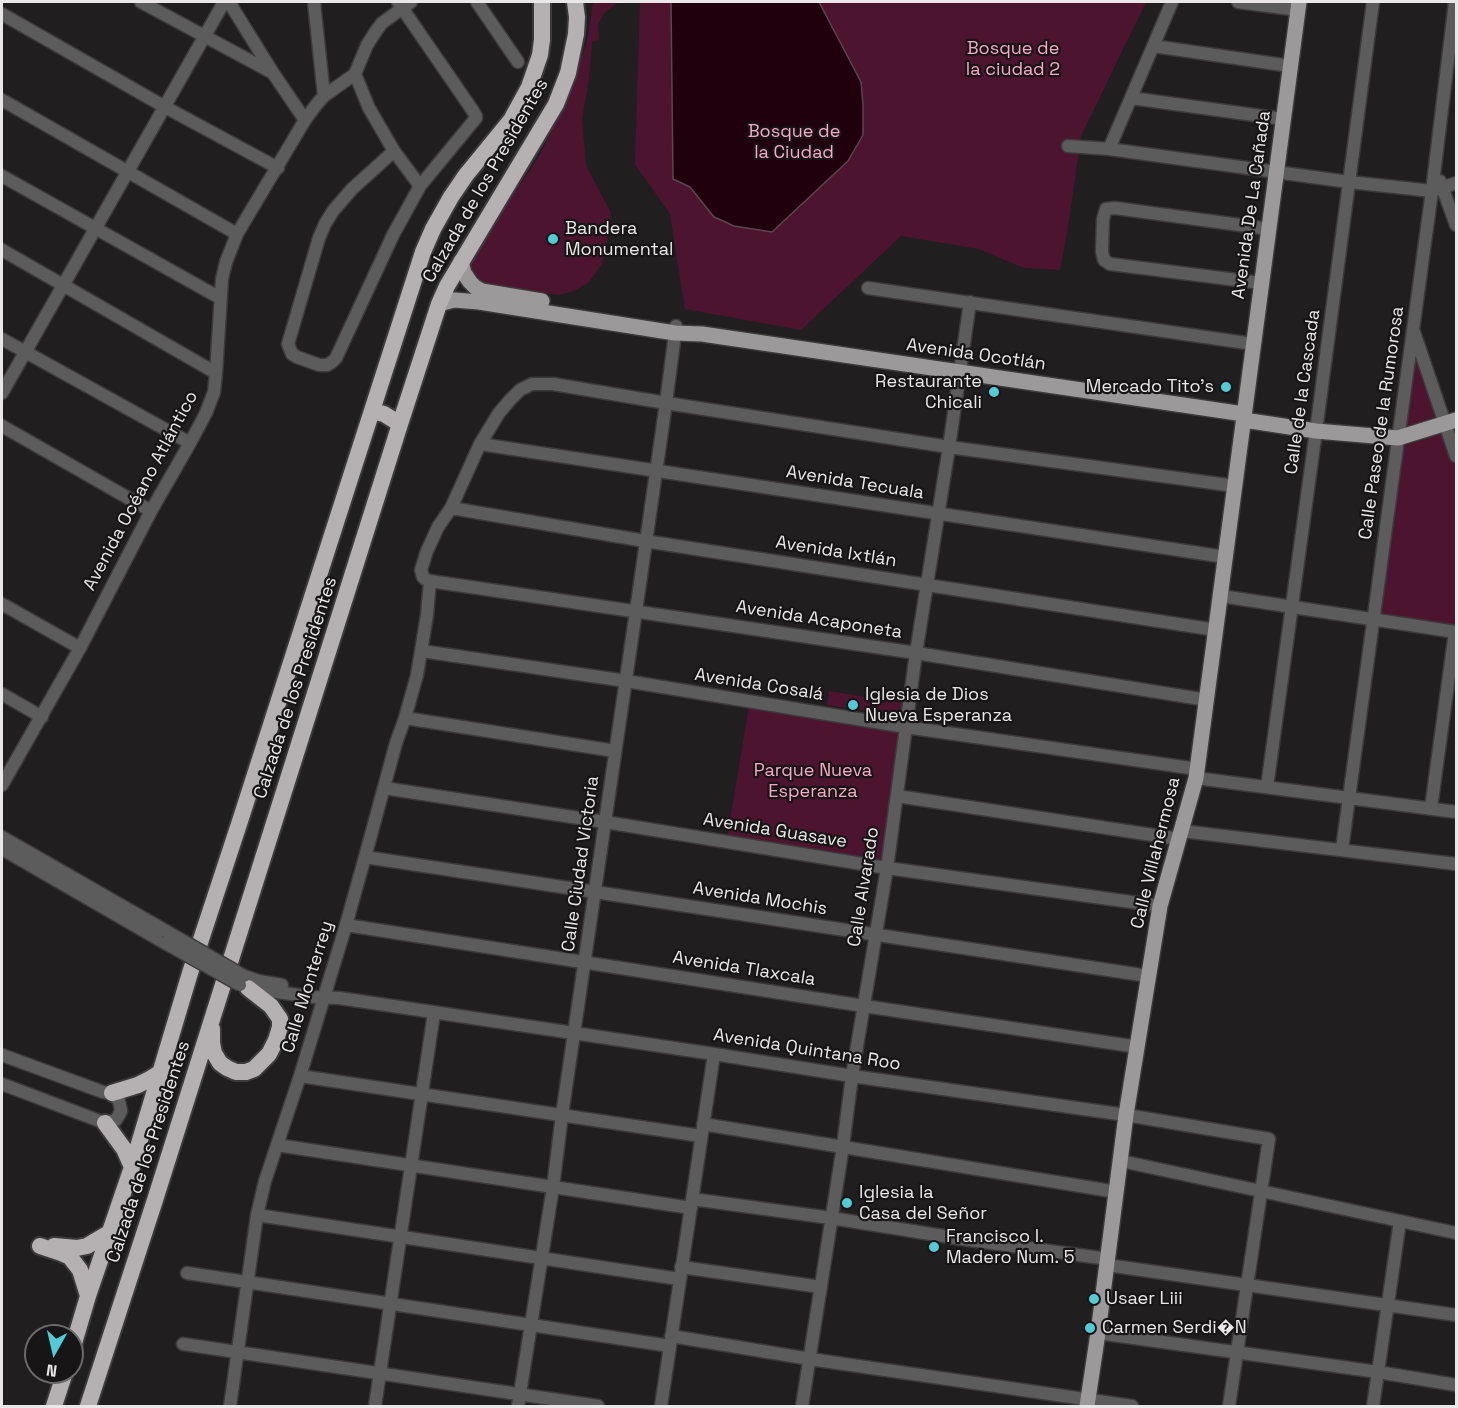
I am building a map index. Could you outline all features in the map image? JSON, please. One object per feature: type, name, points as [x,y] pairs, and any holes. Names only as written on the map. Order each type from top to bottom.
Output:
[{"type":"highway","name":"Calzada de los Presidentes","points":[[80,1324],[132,1167],[190,973],[248,800],[419,264],[433,229],[451,197],[511,120],[529,87],[540,55],[542,2]]},
{"type":"highway","points":[[511,120],[523,111],[531,99],[543,70],[550,41],[550,2]]},
{"type":"highway","name":"Calzada de los Presidentes","points":[[88,1407],[439,304],[461,261],[556,104],[568,73],[576,34],[578,7]]},
{"type":"highway","points":[[378,393],[389,404],[405,407]]},
{"type":"highway","points":[[372,411],[400,423]]},
{"type":"highway","points":[[212,1019],[214,1053],[226,1068],[236,1072],[246,1072],[254,1069],[269,1054],[276,1040],[280,1019],[271,1005],[244,983]]},
{"type":"highway","points":[[112,1093],[138,1085],[161,1072]]},
{"type":"highway","points":[[105,1123],[124,1149],[132,1167]]},
{"type":"highway","points":[[88,1296],[80,1270],[70,1257],[40,1246],[77,1248],[87,1246],[110,1233]]},
{"type":"highway","points":[[54,1407],[61,1384]]},
{"type":"main road","name":"Avenida De La Cañada","points":[[1244,417],[1298,6]]},
{"type":"main road","name":"Avenida Ocotlán","points":[[461,261],[464,273],[470,282],[482,291],[702,334],[1244,417],[1317,431],[1398,438],[1451,422]]},
{"type":"main road","name":"Avenida Ocotlán","points":[[439,304],[454,300],[479,302],[676,329]]},
{"type":"main road","name":"Calle Villahermosa","points":[[1087,1403],[1126,1115],[1160,906],[1196,774],[1244,417]]},
{"type":"street","points":[[141,2],[273,73]]},
{"type":"street","points":[[2,393],[224,2]]},
{"type":"street","points":[[229,2],[305,120]]},
{"type":"street","points":[[314,2],[324,96]]},
{"type":"street","points":[[477,2],[518,62]]},
{"type":"street","points":[[1109,149],[1172,2]]},
{"type":"street","points":[[1238,2],[1298,6]]},
{"type":"street","name":"Calle de la Cascada","points":[[1267,787],[1317,431],[1373,2]]},
{"type":"street","points":[[1455,2],[1435,167],[1437,189],[1456,225]]},
{"type":"street","points":[[394,152],[352,189],[325,224],[288,344],[292,354],[320,365],[327,365],[340,352],[393,235],[420,186],[474,122],[476,116],[404,3],[376,31],[367,45],[355,74],[369,108],[394,152],[420,186]]},
{"type":"street","points":[[2,14],[278,168]]},
{"type":"street","points":[[1153,46],[1290,66]]},
{"type":"street","name":"Avenida Océano Atlántico","points":[[2,786],[5,772],[42,717],[206,412],[214,392],[222,279],[237,234],[305,120],[324,96],[355,74]]},
{"type":"street","points":[[1131,98],[1283,119]]},
{"type":"street","points":[[2,100],[237,234]]},
{"type":"street","points":[[1068,146],[1109,149],[1349,182],[1437,189],[1456,183]]},
{"type":"street","points":[[2,176],[220,298]]},
{"type":"street","name":"Calle Paseo de la Rumorosa","points":[[1342,849],[1413,329],[1437,189]]},
{"type":"street","points":[[1261,284],[1110,264],[1104,260],[1102,252],[1103,219],[1106,209],[1110,208],[1269,229]]},
{"type":"street","points":[[2,250],[216,373]]},
{"type":"street","points":[[868,288],[1253,344]]},
{"type":"street","name":"Calle Alvarado","points":[[802,1407],[852,1076],[887,868],[916,653],[950,447],[970,303]]},
{"type":"street","name":"Calle Ciudad Victoria","points":[[519,1401],[553,1187],[676,329]]},
{"type":"street","points":[[1413,329],[1451,422],[1456,456]]},
{"type":"street","points":[[2,339],[190,443]]},
{"type":"street","name":"Calle Monterrey","points":[[230,1407],[257,1215],[346,925],[417,675],[422,651],[427,580],[421,570],[438,527],[451,508],[480,444],[499,413],[519,390],[532,384],[553,384],[950,447],[1235,486]]},
{"type":"street","points":[[2,426],[151,511]]},
{"type":"street","name":"Avenida Tecuala","points":[[480,444],[1225,557]]},
{"type":"street","name":"Avenida Ixtlán","points":[[451,508],[645,541],[1216,630]]},
{"type":"street","name":"Avenida Acaponeta","points":[[427,580],[916,653],[1207,700]]},
{"type":"street","points":[[1221,596],[1456,632],[1431,808]]},
{"type":"street","points":[[2,604],[80,648]]},
{"type":"street","name":"Avenida Cosalá","points":[[422,651],[626,681],[1267,787],[1456,812]]},
{"type":"street","points":[[2,694],[42,717]]},
{"type":"street","points":[[405,718],[615,751]]},
{"type":"street","name":"Avenida Guasave","points":[[384,788],[887,868],[1160,906]]},
{"type":"street","points":[[897,796],[1181,835],[1342,849],[1456,864]]},
{"type":"street","points":[[2,837],[165,937]]},
{"type":"street","points":[[2,849],[165,937]]},
{"type":"street","name":"Avenida Mochis","points":[[366,857],[1148,976]]},
{"type":"street","name":"Avenida Tlaxcala","points":[[346,925],[1138,1047]]},
{"type":"street","name":"Avenida Quintana Roo","points":[[165,937],[244,983],[259,981],[339,999],[1126,1115],[1269,1139],[1261,1191]]},
{"type":"street","points":[[375,1407],[434,1013]]},
{"type":"street","points":[[663,1406],[670,1341],[714,1054]]},
{"type":"street","points":[[2,1055],[103,1092],[112,1093],[119,1101],[122,1111],[116,1120],[105,1123],[2,1084]]},
{"type":"street","points":[[300,1076],[562,1115],[843,1146],[1117,1192]]},
{"type":"street","points":[[277,1145],[553,1187],[831,1218],[1246,1285],[1456,1315]]},
{"type":"street","points":[[1121,1161],[1456,1233]]},
{"type":"street","points":[[1228,1407],[1261,1191]]},
{"type":"street","points":[[257,1215],[542,1258],[821,1287]]},
{"type":"street","points":[[1373,1407],[1400,1221]]},
{"type":"street","points":[[187,1273],[531,1325],[810,1359],[1087,1403],[1132,1407]]},
{"type":"street","points":[[1098,1333],[1456,1385]]},
{"type":"street","points":[[183,1344],[380,1374],[519,1401],[598,1407]]},
{"type":"green space","points":[[593,2],[619,2],[605,12],[598,25],[599,40],[592,42],[582,119],[586,165],[611,213],[602,264],[589,282],[574,291],[559,295],[477,283],[467,263],[538,158],[560,115],[587,41]]},
{"type":"green space","name":"Bosque de la Ciudad","points":[[640,2],[1146,2],[1081,136],[1060,270],[1024,268],[979,249],[901,236],[801,330],[685,309],[670,214],[635,164]]},
{"type":"green space","points":[[1415,349],[1440,418],[1399,438],[1401,424]]},
{"type":"green space","points":[[1447,429],[1456,458],[1456,630],[1375,619],[1344,850],[1377,592],[1399,438],[1397,454],[1400,445]]},
{"type":"green space","points":[[829,691],[903,703],[901,716],[827,705]]},
{"type":"green space","name":"Parque Nueva Esperanza","points":[[750,700],[907,723],[886,865],[727,839]]},
{"type":"shaded area","points":[[671,2],[819,2],[861,82],[863,135],[848,161],[772,232],[734,226],[714,217],[690,187],[673,179]]},
{"type":"place","name":"Bandera Monumental","points":[[553,239]]},
{"type":"place","name":"Mercado Tito's","points":[[1226,387]]},
{"type":"place","name":"Restaurante Chicali","points":[[994,392]]},
{"type":"place","name":"Iglesia de Dios Nueva Esperanza","points":[[853,705]]},
{"type":"place","name":"Iglesia la Casa del Señor","points":[[847,1203]]},
{"type":"place","name":"Francisco I. Madero Num. 5","points":[[934,1247]]},
{"type":"place","name":"Usaer Liii","points":[[1094,1299]]},
{"type":"place","name":"Carmen Serdi�N","points":[[1090,1328]]},
{"type":"park label","name":"Bosque de la ciudad 2","points":[[1013,59]]}]
